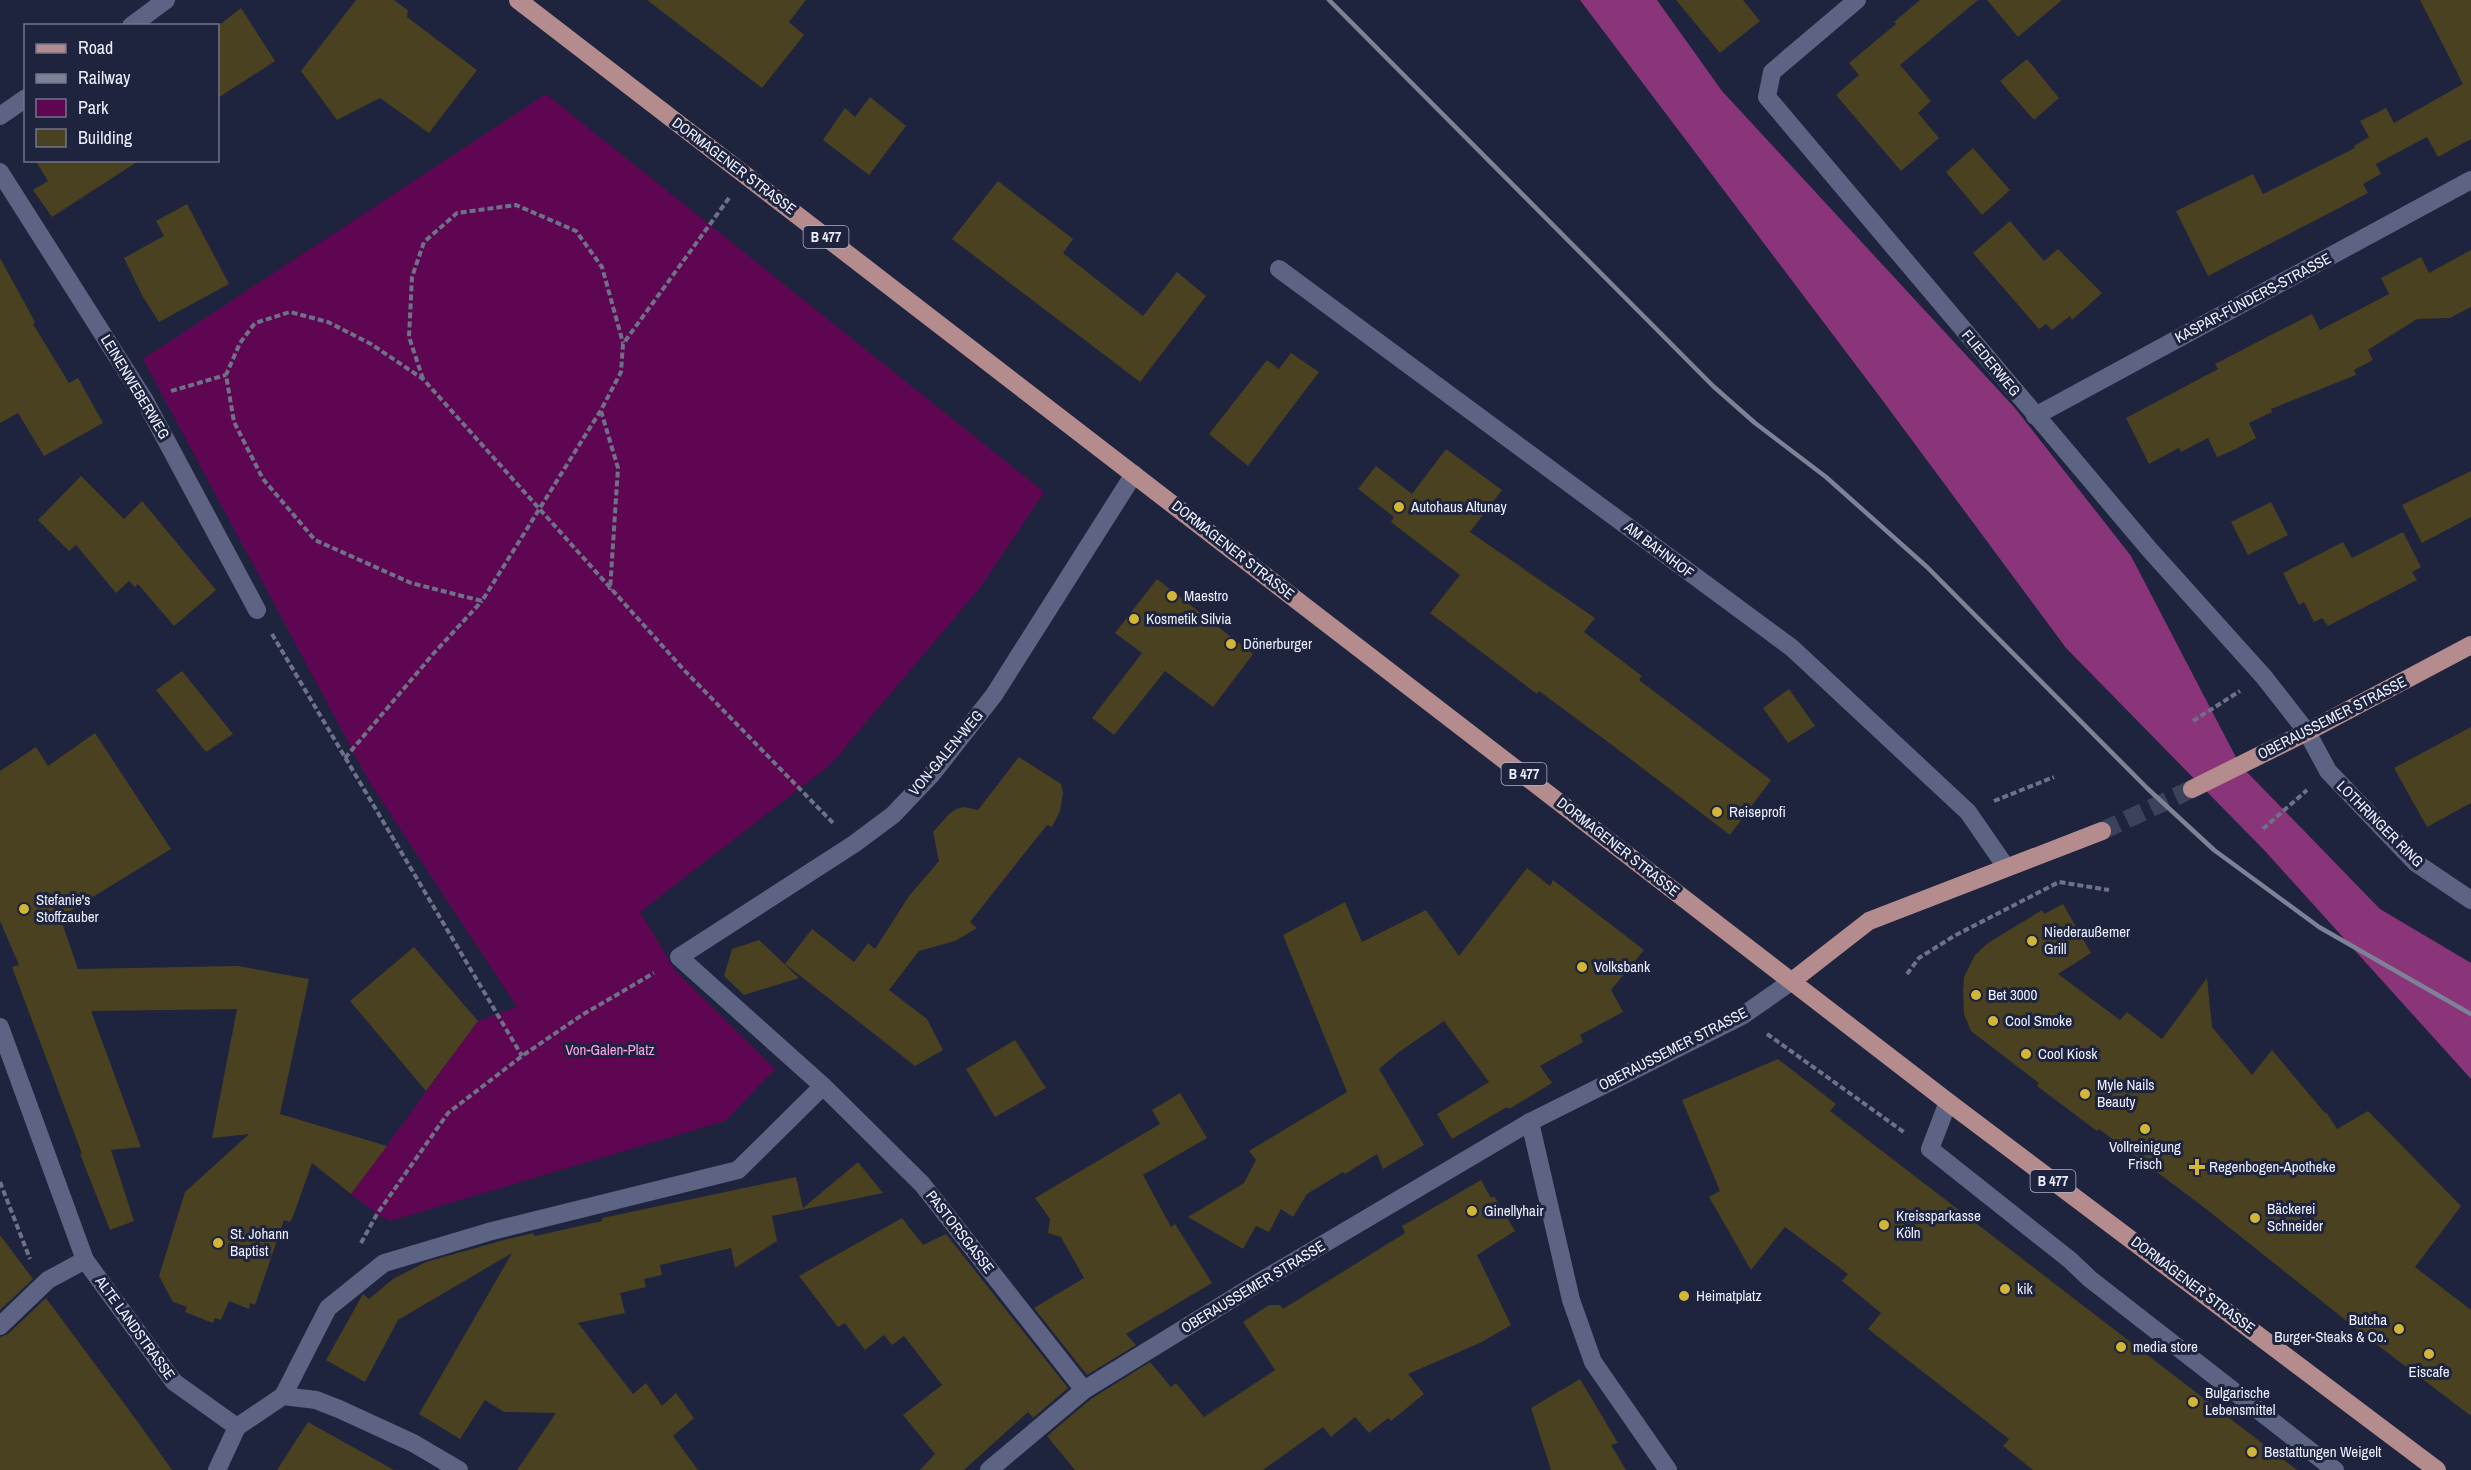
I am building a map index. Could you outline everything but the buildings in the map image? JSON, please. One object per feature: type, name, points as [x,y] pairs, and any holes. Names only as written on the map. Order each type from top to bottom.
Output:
[{"type":"main road","name":"DORMAGENER STRASSE","points":[[518,0],[1948,1102],[2437,1470]]},
{"type":"main road","name":"OBERAUSSEMER STRASSE","points":[[2192,789],[2307,732],[2471,645]]},
{"type":"main road","name":"OBERAUSSEMER STRASSE","points":[[1792,981],[1869,921],[2102,831]]},
{"type":"street","points":[[134,24],[166,0]]},
{"type":"street","name":"FLIEDERWEG","points":[[1857,0],[1772,72],[1767,98],[2149,549],[2264,677],[2307,732]]},
{"type":"street","points":[[0,116],[24,99]]},
{"type":"street","name":"LEINENWEBERWEG","points":[[0,172],[144,399],[257,610]]},
{"type":"street","name":"KASPAR-FÜNDERS-STRASSE","points":[[2035,416],[2471,180]]},
{"type":"street","name":"AM BAHNHOF","points":[[1279,269],[1792,648],[1968,812],[2006,867]]},
{"type":"street","name":"VON-GALEN-WEG","points":[[679,957],[854,844],[892,814],[952,750],[994,694],[1134,474]]},
{"type":"street","name":"LOTHRINGER RING","points":[[2307,732],[2328,771],[2416,863],[2471,900]]},
{"type":"street","name":"PASTORSGASSE","points":[[679,957],[823,1086],[922,1184],[1084,1390]]},
{"type":"street","name":"OBERAUSSEMER STRASSE","points":[[990,1470],[1084,1390],[1266,1278],[1530,1122],[1742,1016],[1792,981]]},
{"type":"street","name":"ALTE LANDSTRASSE","points":[[2,1036],[85,1260],[174,1382],[237,1427]]},
{"type":"street","points":[[217,1470],[237,1427],[283,1396],[328,1308],[384,1263],[488,1232],[738,1170],[823,1086]]},
{"type":"street","points":[[1948,1102],[1930,1149],[2070,1260],[2090,1279],[2335,1470]]},
{"type":"street","points":[[1530,1122],[1571,1300],[1593,1362],[1668,1470]]},
{"type":"street","points":[[0,1326],[48,1280],[85,1260]]},
{"type":"street","points":[[283,1396],[316,1400],[339,1409],[413,1443],[459,1470]]},
{"type":"path","points":[[623,344],[745,175]]},
{"type":"path","points":[[345,758],[434,653],[482,601],[601,410],[621,372],[623,344],[602,267],[576,231],[516,205],[456,213],[424,242],[412,277],[409,337],[423,379]]},
{"type":"path","points":[[482,601],[411,583],[315,540],[262,478],[234,422],[226,375],[240,343],[255,323],[290,312],[328,322],[371,344],[423,379],[684,670],[854,844]]},
{"type":"path","points":[[144,399],[226,375]]},
{"type":"path","points":[[601,410],[618,468],[610,590]]},
{"type":"path","points":[[257,610],[522,1056]]},
{"type":"path","points":[[2193,721],[2264,677]]},
{"type":"path","points":[[2263,829],[2328,771]]},
{"type":"path","points":[[1968,812],[2054,777]]},
{"type":"path","points":[[1907,974],[1919,958],[1954,936],[2059,882],[2109,890]]},
{"type":"path","points":[[360,1245],[376,1214],[448,1113],[522,1056],[582,1015],[679,957]]},
{"type":"path","points":[[1742,1016],[1897,1128],[1930,1149]]},
{"type":"path","points":[[0,1182],[30,1260]]},
{"type":"green space","name":"Von-Galen-Platz","points":[[546,94],[1044,492],[979,589],[830,765],[640,912],[675,970],[775,1069],[725,1121],[390,1221],[351,1194],[478,1021],[517,1007],[370,783],[143,359]]},
{"type":"shaded area","points":[[1580,0],[1657,0],[1722,91],[2015,408],[2131,556],[2240,765],[2380,909],[2471,963],[2471,1079],[2265,851],[2066,648],[1880,397]]},
{"type":"tunnel","points":[[2102,831],[2192,789]]},
{"type":"railway","points":[[1329,0],[1713,386],[1755,423],[1826,477],[1927,567],[2148,789],[2214,850],[2319,927],[2471,1014]]},
{"type":"place","name":"Autohaus Altunay","points":[[1399,507]]},
{"type":"place","name":"Maestro","points":[[1172,596]]},
{"type":"place","name":"Kosmetik Silvia","points":[[1134,619]]},
{"type":"place","name":"Dönerburger","points":[[1231,644]]},
{"type":"place","name":"Reiseprofi","points":[[1717,812]]},
{"type":"place","name":"Stefanie's Stoffzauber","points":[[24,909]]},
{"type":"place","name":"Niederaußemer Grill","points":[[2032,941]]},
{"type":"place","name":"Volksbank","points":[[1582,967]]},
{"type":"place","name":"Bet 3000","points":[[1976,995]]},
{"type":"place","name":"Cool Smoke","points":[[1993,1021]]},
{"type":"place","name":"Cool Kiosk","points":[[2026,1054]]},
{"type":"place","name":"Myle Nails Beauty","points":[[2085,1094]]},
{"type":"place","name":"Vollreinigung Frisch","points":[[2145,1129]]},
{"type":"place","name":"Regenbogen-Apotheke","points":[[2197,1167]]},
{"type":"place","name":"Ginellyhair","points":[[1472,1211]]},
{"type":"place","name":"Bäckerei Schneider","points":[[2255,1218]]},
{"type":"place","name":"Kreissparkasse Köln","points":[[1884,1225]]},
{"type":"place","name":"St. Johann Baptist","points":[[218,1243]]},
{"type":"place","name":"kik","points":[[2005,1289]]},
{"type":"place","name":"Heimatplatz","points":[[1684,1296]]},
{"type":"place","name":"Butcha Burger-Steaks & Co.","points":[[2399,1329]]},
{"type":"place","name":"media store","points":[[2121,1347]]},
{"type":"place","name":"Eiscafe","points":[[2429,1354]]},
{"type":"place","name":"Bulgarische Lebensmittel","points":[[2193,1402]]},
{"type":"place","name":"Bestattungen Weigelt","points":[[2252,1452]]}]
